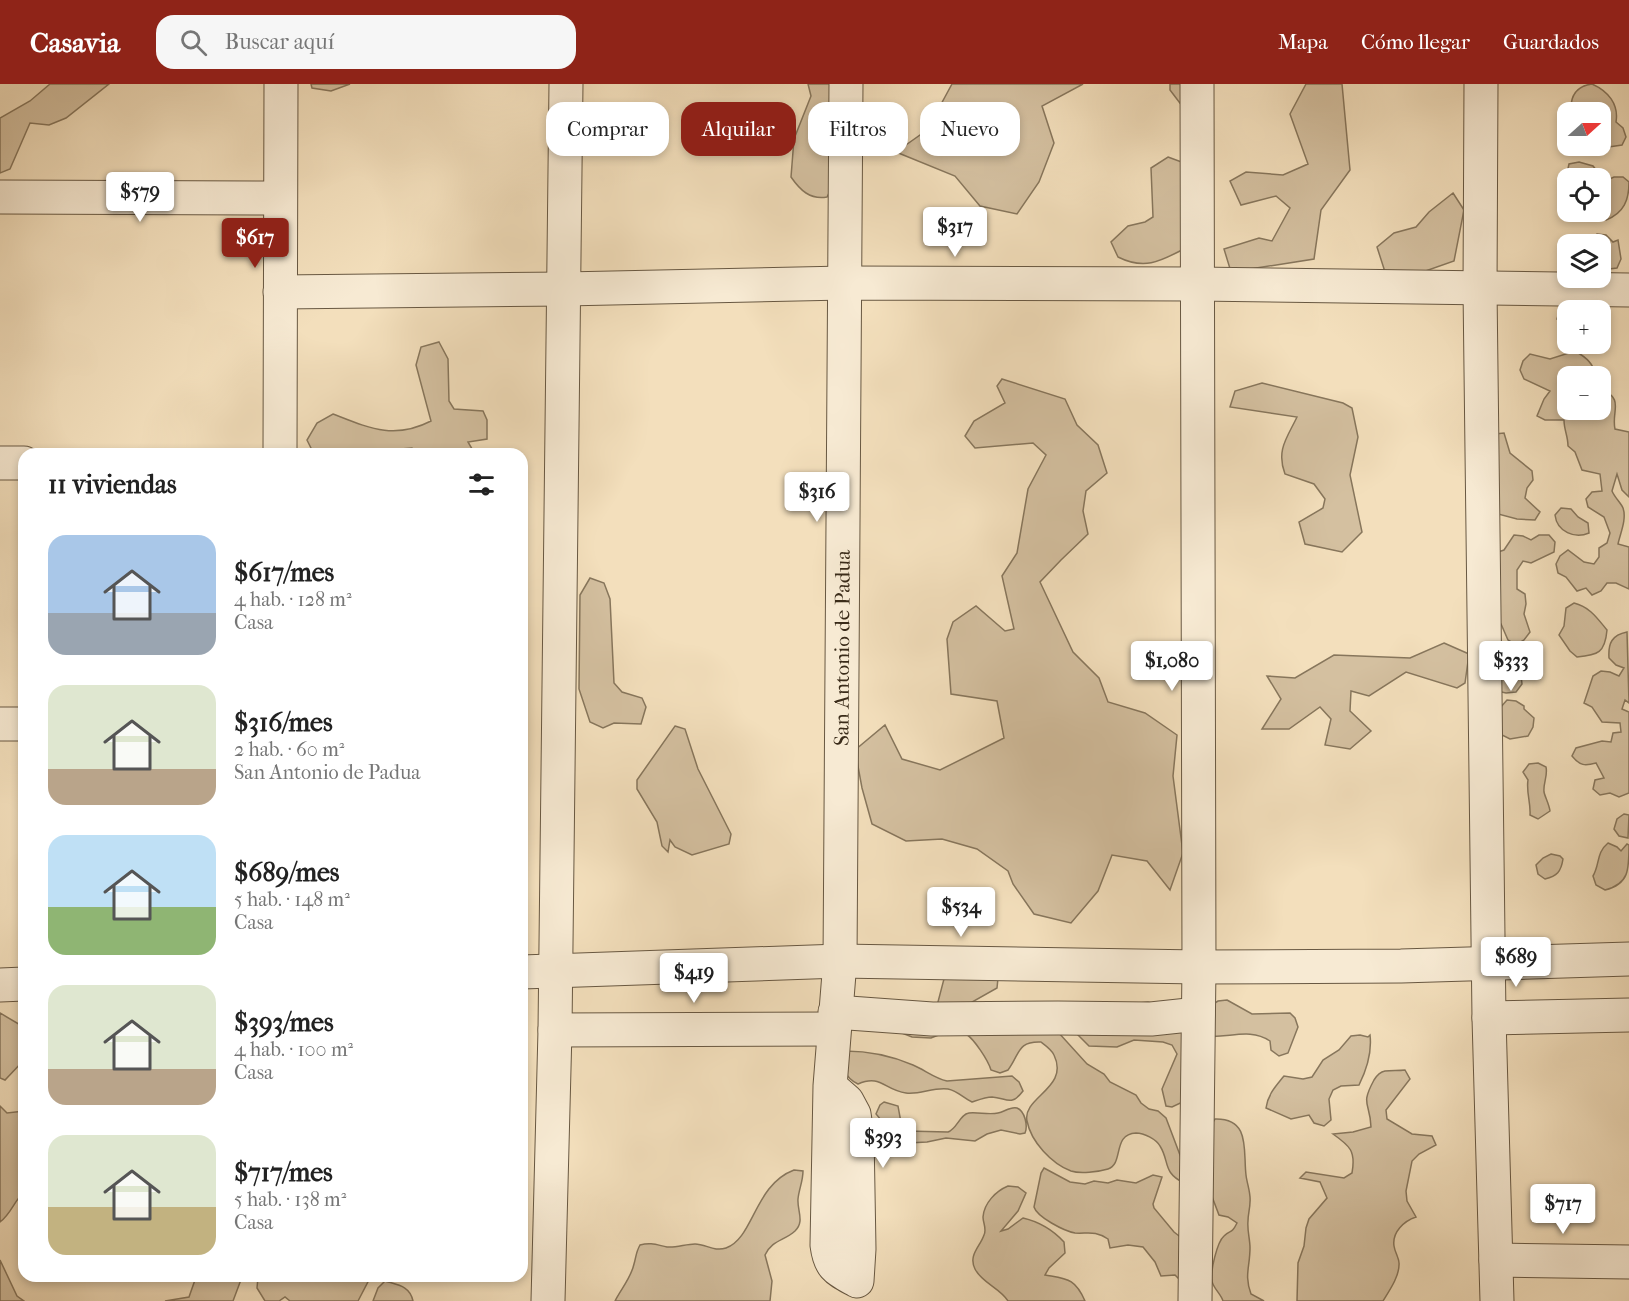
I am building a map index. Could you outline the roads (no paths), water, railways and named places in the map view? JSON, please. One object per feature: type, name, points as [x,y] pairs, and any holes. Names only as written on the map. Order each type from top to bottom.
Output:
[{"type":"street","points":[[280,448],[281,84]]},
{"type":"street","points":[[548,1301],[555,1029],[566,84]]},
{"type":"street","name":"San Antonio de Padua","points":[[830,1086],[840,961],[846,84]]},
{"type":"street","points":[[1195,1301],[1199,967],[1197,84]]},
{"type":"street","points":[[1481,84],[1480,289],[1489,1018],[1497,1301]]},
{"type":"street","points":[[0,197],[280,198]]},
{"type":"street","points":[[280,292],[844,283],[1196,284],[1629,290]]},
{"type":"street","points":[[0,463],[18,463]]},
{"type":"street","points":[[0,724],[18,724]]},
{"type":"street","points":[[528,972],[840,961],[1199,967],[1401,966],[1629,959]]},
{"type":"street","points":[[0,985],[18,984]]},
{"type":"street","points":[[555,1029],[834,1020],[1058,1017],[1151,1019],[1198,1014]]},
{"type":"street","points":[[1489,1018],[1629,1015]]},
{"type":"street","points":[[1496,1260],[1629,1262]]}]
